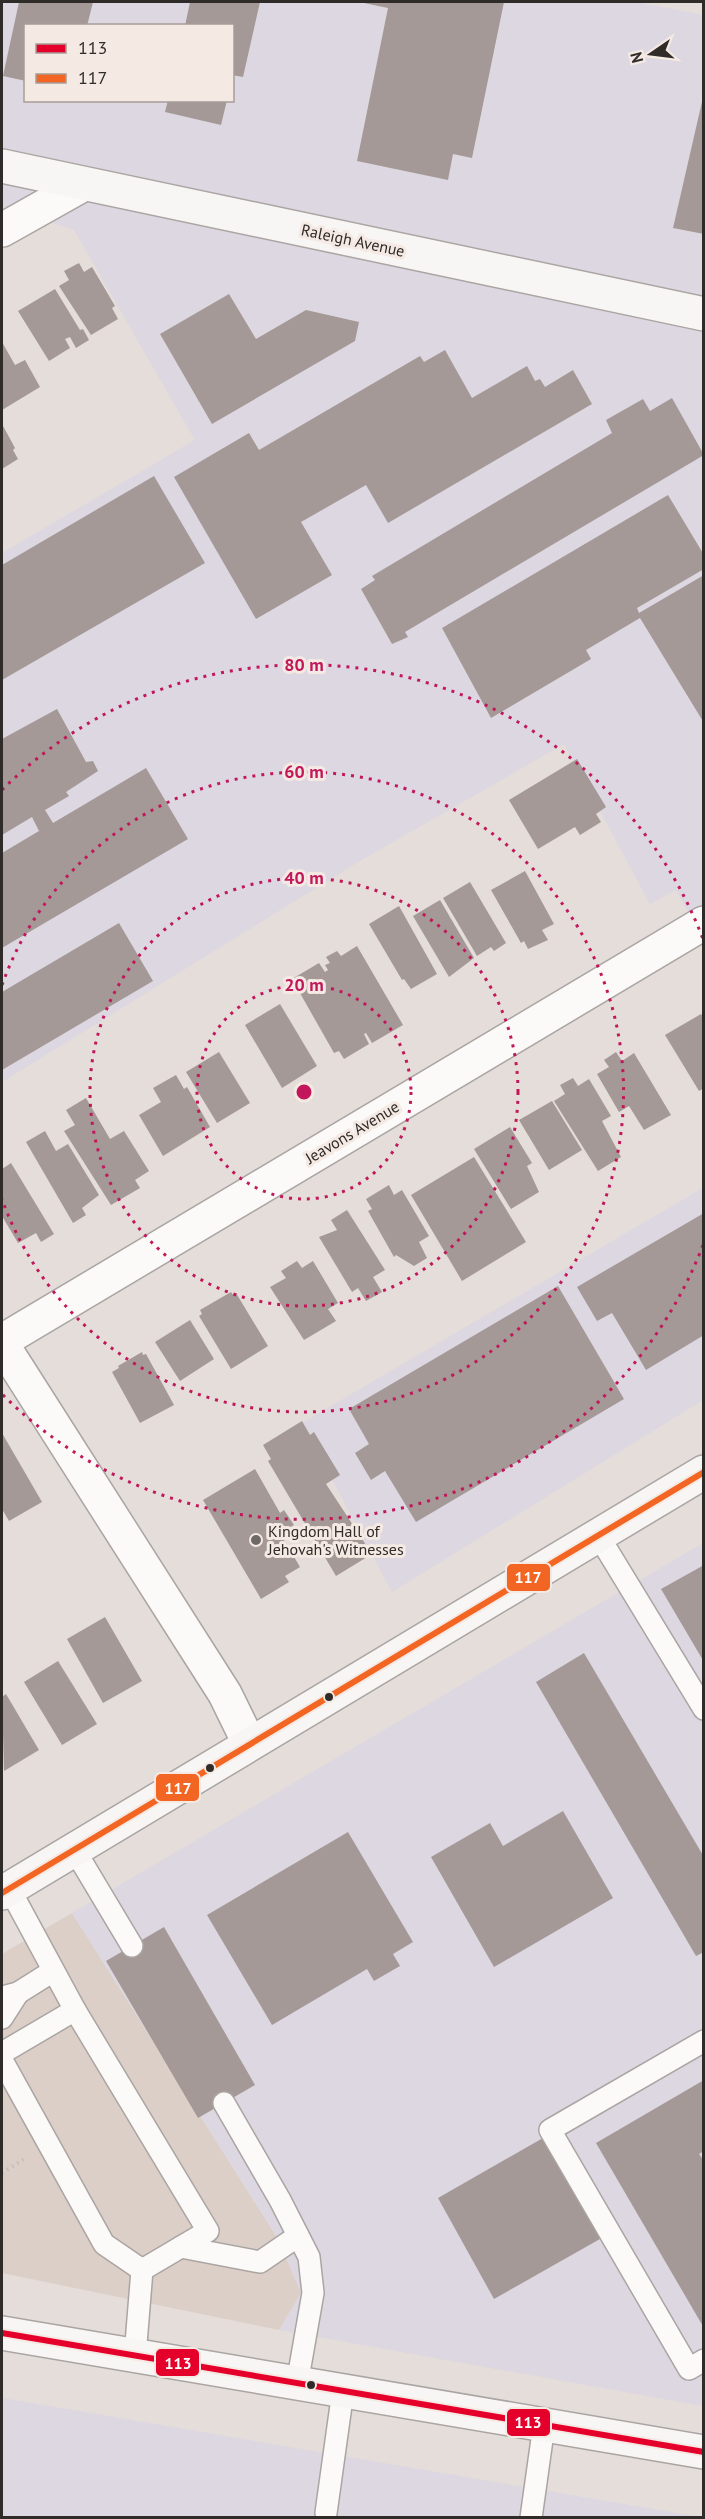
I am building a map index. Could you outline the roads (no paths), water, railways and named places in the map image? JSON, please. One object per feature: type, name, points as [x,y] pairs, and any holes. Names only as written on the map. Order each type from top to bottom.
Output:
[{"type":"main road","name":"Raleigh Avenue","points":[[2,166],[704,314]]},
{"type":"main road","points":[[5,1891],[704,1472]]},
{"type":"main road","points":[[2,2333],[704,2452]]},
{"type":"street","points":[[2,230],[84,183]]},
{"type":"street","name":"Jeavons Avenue","points":[[2,1342],[704,923]]},
{"type":"street","points":[[2,1342],[225,1694],[249,1743]]},
{"type":"lane","points":[[598,1535],[704,1709]]},
{"type":"lane","points":[[74,1849],[132,1947]]},
{"type":"lane","points":[[5,1891],[208,2231],[142,2270]]},
{"type":"lane","points":[[2,2018],[10,1995],[53,1971]]},
{"type":"lane","points":[[2,2053],[75,2010]]},
{"type":"lane","points":[[704,2041],[550,2130],[689,2369],[704,2360]]},
{"type":"lane","points":[[2,2060],[104,2244],[142,2270]]},
{"type":"lane","points":[[224,2103],[309,2257],[313,2293],[297,2384]]},
{"type":"lane","points":[[181,2247],[260,2262],[298,2236]]},
{"type":"lane","points":[[135,2356],[142,2270]]},
{"type":"lane","points":[[326,2513],[343,2391]]},
{"type":"lane","points":[[531,2517],[544,2425]]},
{"type":"place","name":"Kingdom Hall of Jehovah's Witnesses","points":[[256,1540]]}]
